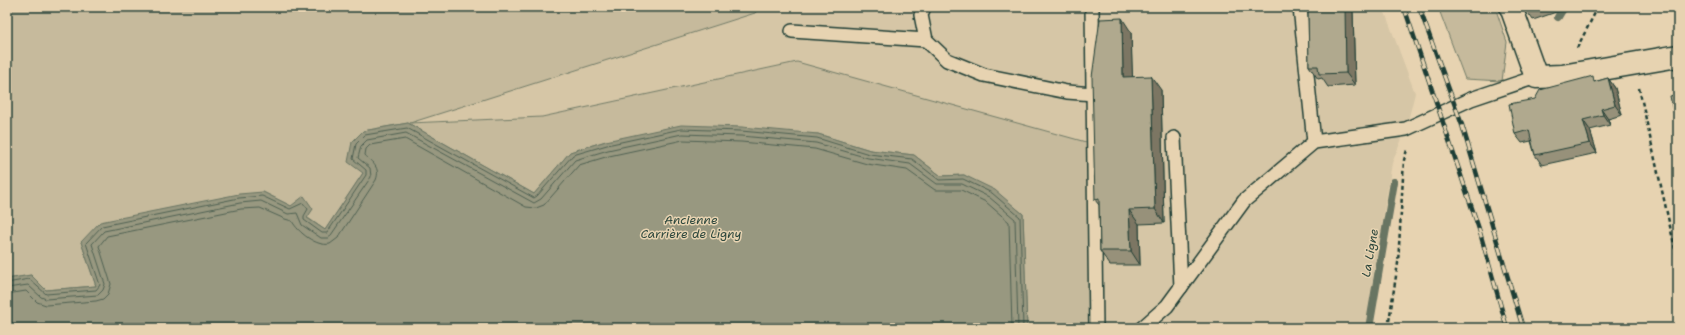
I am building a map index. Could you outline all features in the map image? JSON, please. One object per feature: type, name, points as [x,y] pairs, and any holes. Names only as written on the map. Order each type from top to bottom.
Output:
[{"type":"street","points":[[1511,7],[1536,77],[1562,76],[1678,56]]},
{"type":"lane","points":[[924,7],[921,15],[926,40],[947,60],[984,75],[1067,92],[1094,94]]},
{"type":"lane","points":[[1092,7],[1096,328]]},
{"type":"lane","points":[[1300,7],[1314,142]]},
{"type":"lane","points":[[792,31],[926,40]]},
{"type":"lane","points":[[1142,328],[1168,306],[1244,201],[1314,142],[1406,129],[1470,99],[1536,77]]},
{"type":"lane","points":[[1174,138],[1181,287]]},
{"type":"path","points":[[1562,76],[1598,7]]},
{"type":"path","points":[[1634,64],[1678,262]]},
{"type":"path","points":[[1388,328],[1398,264],[1404,160],[1417,123]]},
{"type":"shaded area","points":[[7,7],[761,7],[755,13],[410,123],[542,117],[797,62],[1093,144],[1096,328],[1027,328],[1023,214],[1012,205],[964,175],[941,176],[914,155],[870,150],[818,134],[606,141],[570,152],[534,194],[408,123],[363,131],[352,142],[363,173],[325,230],[291,206],[263,192],[81,242],[96,286],[46,290],[31,275],[7,279]]},
{"type":"shaded area","points":[[761,7],[1383,7],[1415,93],[1406,129],[1392,163],[1365,328],[1096,328],[797,62],[542,117],[408,123],[755,13]]},
{"type":"shaded area","points":[[1438,7],[1495,7],[1507,42],[1502,81],[1465,79]]},
{"type":"water","name":"Ancienne Carrière de Ligny","points":[[408,123],[534,194],[570,152],[606,141],[681,125],[742,127],[818,134],[870,150],[914,155],[941,176],[964,175],[995,190],[1023,214],[1027,328],[7,328],[7,279],[31,275],[46,290],[96,286],[81,242],[100,222],[239,194],[263,192],[291,206],[304,196],[313,209],[307,218],[325,230],[363,173],[348,162],[352,142],[363,131]]},
{"type":"building","points":[[1308,7],[1345,7],[1346,73],[1319,74],[1318,66],[1309,66]]},
{"type":"building","points":[[1525,7],[1535,7],[1526,10]]},
{"type":"building","points":[[1122,18],[1123,77],[1151,76],[1155,209],[1129,210],[1131,251],[1100,251],[1099,199],[1095,200],[1092,77],[1100,19]]},
{"type":"building","points":[[1593,76],[1594,82],[1608,78],[1615,105],[1601,109],[1603,115],[1583,120],[1590,143],[1535,155],[1529,130],[1515,134],[1509,104],[1535,99],[1540,90]]},
{"type":"building","points":[[1678,94],[1678,136],[1670,96]]},
{"type":"waterway","name":"La Ligne","points":[[1558,17],[1564,7]]},
{"type":"waterway","name":"La Ligne","points":[[1369,328],[1394,182]]},
{"type":"railway","points":[[1404,7],[1479,229],[1507,328]]},
{"type":"railway","points":[[1419,7],[1462,125],[1523,328]]}]
